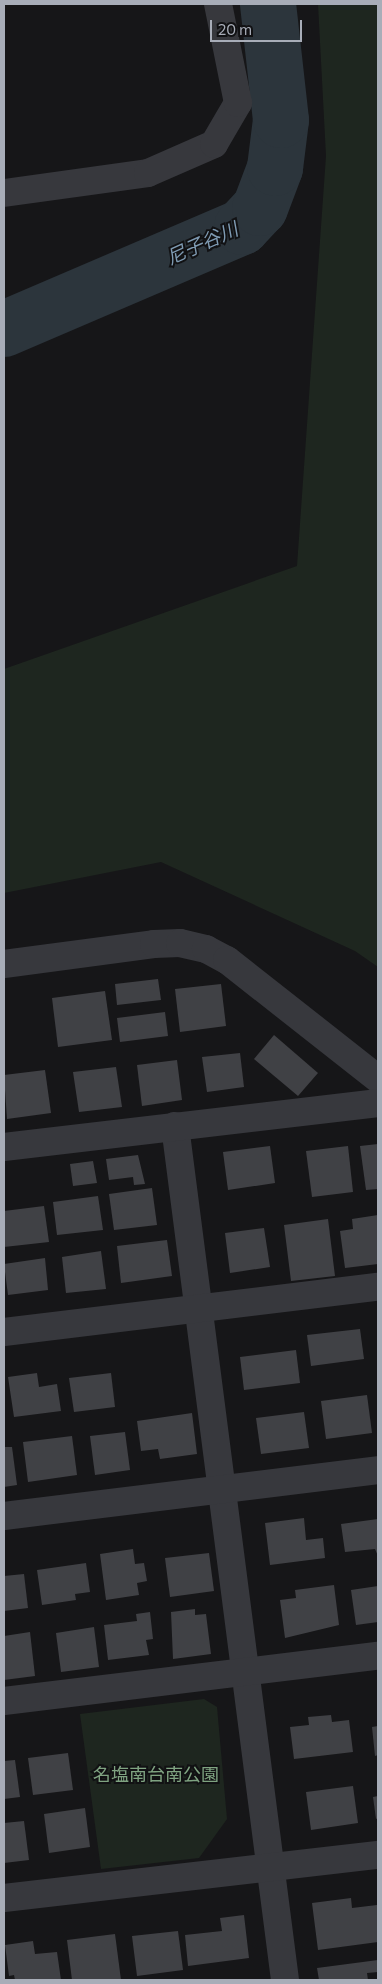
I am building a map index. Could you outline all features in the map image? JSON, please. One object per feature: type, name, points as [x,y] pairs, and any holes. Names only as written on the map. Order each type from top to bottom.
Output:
[{"type":"street","points":[[4,193],[148,173],[214,144],[238,103],[218,4]]},
{"type":"street","points":[[4,964],[154,944],[206,949],[227,960],[378,1079]]},
{"type":"street","points":[[4,1147],[378,1103]]},
{"type":"street","points":[[175,1126],[198,1309],[224,1490],[285,1980]]},
{"type":"street","points":[[4,1332],[378,1288]]},
{"type":"street","points":[[4,1516],[378,1470]]},
{"type":"street","points":[[4,1701],[378,1656]]},
{"type":"street","points":[[4,1898],[378,1855]]},
{"type":"green space","points":[[318,4],[378,4],[378,967],[355,951],[161,862],[4,893],[4,669],[297,566],[326,156]]},
{"type":"green space","name":"名塩南台南公園","points":[[204,1699],[217,1707],[227,1819],[199,1858],[101,1869],[80,1714]]},
{"type":"building","points":[[158,979],[161,1000],[117,1005],[115,984]]},
{"type":"building","points":[[221,984],[226,1026],[180,1032],[175,989]]},
{"type":"building","points":[[105,991],[112,1040],[58,1047],[52,998]]},
{"type":"building","points":[[165,1012],[168,1036],[120,1042],[117,1018]]},
{"type":"building","points":[[274,1035],[318,1073],[298,1096],[254,1059]]},
{"type":"building","points":[[240,1053],[244,1087],[207,1092],[202,1057]]},
{"type":"building","points":[[177,1060],[182,1100],[142,1106],[137,1065]]},
{"type":"building","points":[[116,1067],[122,1107],[79,1112],[73,1072]]},
{"type":"building","points":[[45,1070],[51,1113],[7,1119],[4,1075]]},
{"type":"building","points":[[378,1144],[378,1189],[366,1190],[360,1146]]},
{"type":"building","points":[[270,1146],[275,1183],[228,1190],[223,1152]]},
{"type":"building","points":[[348,1146],[353,1192],[312,1197],[306,1151]]},
{"type":"building","points":[[138,1155],[145,1184],[134,1185],[133,1177],[109,1180],[106,1159]]},
{"type":"building","points":[[93,1161],[97,1183],[73,1186],[70,1164]]},
{"type":"building","points":[[152,1188],[157,1225],[114,1230],[109,1194]]},
{"type":"building","points":[[98,1196],[103,1230],[57,1235],[53,1202]]},
{"type":"building","points":[[44,1206],[49,1242],[4,1247],[4,1211]]},
{"type":"building","points":[[378,1215],[378,1264],[345,1268],[340,1231],[353,1229],[352,1219]]},
{"type":"building","points":[[328,1219],[335,1276],[291,1281],[284,1225]]},
{"type":"building","points":[[264,1228],[270,1267],[230,1273],[225,1233]]},
{"type":"building","points":[[167,1240],[172,1276],[121,1283],[117,1246]]},
{"type":"building","points":[[101,1251],[106,1289],[66,1293],[62,1257]]},
{"type":"building","points":[[45,1258],[48,1290],[8,1295],[4,1264]]},
{"type":"building","points":[[360,1329],[364,1359],[311,1366],[307,1335]]},
{"type":"building","points":[[296,1350],[300,1383],[244,1390],[240,1357]]},
{"type":"building","points":[[37,1373],[39,1387],[57,1384],[61,1411],[14,1417],[8,1377]]},
{"type":"building","points":[[111,1373],[115,1407],[74,1412],[69,1378]]},
{"type":"building","points":[[367,1395],[372,1433],[326,1439],[321,1401]]},
{"type":"building","points":[[304,1412],[309,1448],[261,1454],[256,1418]]},
{"type":"building","points":[[192,1413],[197,1454],[160,1459],[158,1449],[141,1451],[137,1421]]},
{"type":"building","points":[[125,1432],[130,1470],[95,1475],[90,1436]]},
{"type":"building","points":[[72,1436],[77,1475],[28,1482],[23,1442]]},
{"type":"building","points":[[4,1447],[12,1447],[17,1485],[4,1487]]},
{"type":"building","points":[[304,1518],[306,1540],[323,1538],[325,1558],[270,1565],[265,1523]]},
{"type":"building","points":[[378,1519],[378,1556],[375,1549],[345,1552],[341,1524]]},
{"type":"building","points":[[133,1549],[135,1564],[144,1563],[147,1581],[137,1583],[139,1595],[106,1600],[100,1554]]},
{"type":"building","points":[[209,1553],[214,1591],[170,1597],[165,1558]]},
{"type":"building","points":[[86,1563],[90,1592],[75,1594],[76,1600],[42,1605],[37,1570]]},
{"type":"building","points":[[24,1574],[28,1608],[4,1611],[4,1576]]},
{"type":"building","points":[[334,1585],[339,1625],[285,1638],[280,1600],[296,1598],[295,1590]]},
{"type":"building","points":[[378,1586],[378,1622],[356,1625],[351,1590]]},
{"type":"building","points":[[195,1609],[195,1615],[206,1614],[211,1654],[173,1659],[171,1612]]},
{"type":"building","points":[[150,1612],[153,1639],[146,1640],[149,1655],[108,1660],[104,1625],[137,1621],[136,1614]]},
{"type":"building","points":[[94,1627],[99,1667],[61,1672],[56,1633]]},
{"type":"building","points":[[30,1632],[35,1676],[4,1680],[4,1636]]},
{"type":"building","points":[[331,1715],[332,1722],[349,1720],[353,1752],[294,1759],[290,1727],[309,1725],[308,1717]]},
{"type":"building","points":[[378,1726],[378,1755],[375,1756],[372,1727]]},
{"type":"building","points":[[68,1753],[73,1790],[33,1795],[28,1758]]},
{"type":"building","points":[[15,1760],[20,1797],[4,1799],[4,1761]]},
{"type":"building","points":[[353,1786],[358,1823],[311,1830],[306,1792]]},
{"type":"building","points":[[378,1796],[378,1818],[376,1819],[373,1797]]},
{"type":"building","points":[[85,1808],[90,1847],[49,1853],[44,1814]]},
{"type":"building","points":[[24,1821],[29,1860],[4,1863],[4,1823]]},
{"type":"building","points":[[351,1898],[352,1908],[377,1905],[378,1942],[318,1950],[312,1903]]},
{"type":"building","points":[[244,1915],[249,1958],[188,1966],[185,1935],[222,1931],[220,1918]]},
{"type":"building","points":[[178,1931],[183,1970],[137,1976],[132,1936]]},
{"type":"building","points":[[115,1934],[121,1980],[72,1980],[67,1940]]},
{"type":"building","points":[[33,1941],[35,1954],[57,1952],[61,1980],[15,1980],[14,1975],[9,1976],[5,1945]]},
{"type":"building","points":[[378,1960],[378,1972],[367,1973],[368,1980],[319,1980],[317,1968]]},
{"type":"waterway","name":"尼子谷川","points":[[4,329],[242,227],[260,208],[275,168],[281,120],[268,4]]}]
